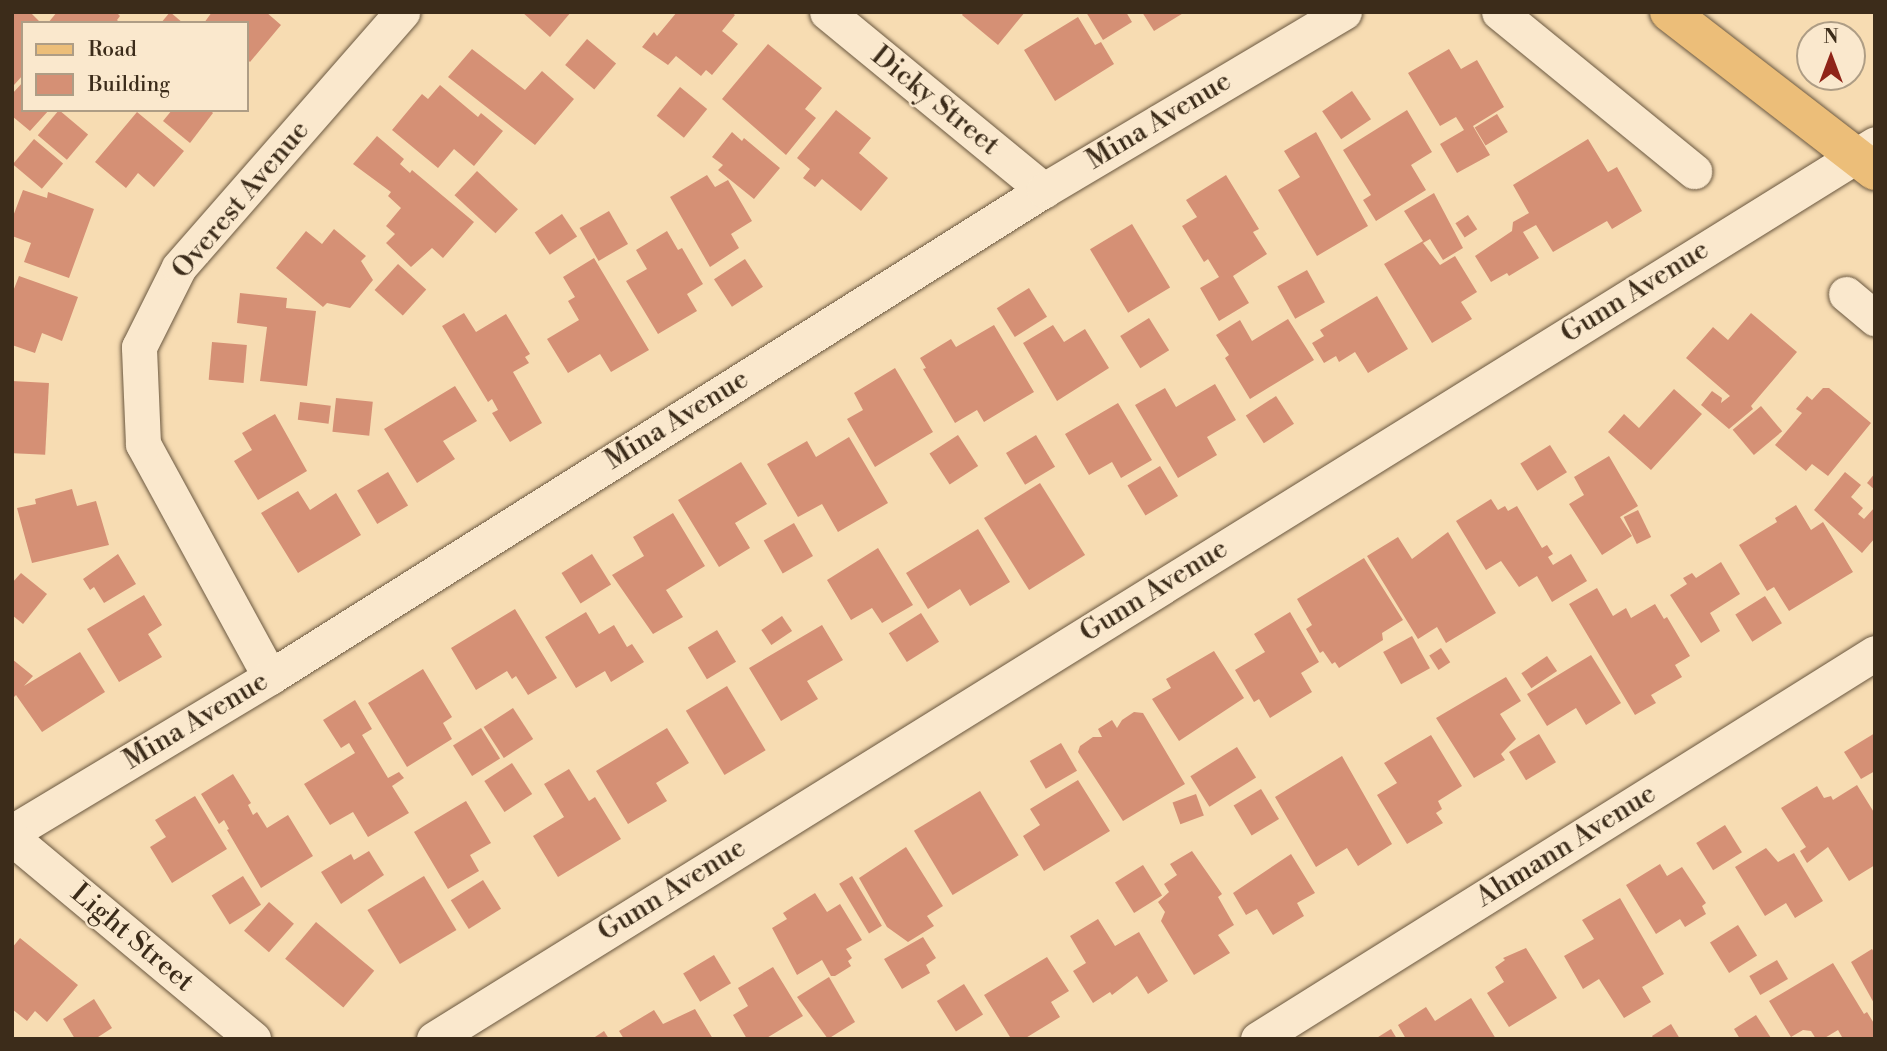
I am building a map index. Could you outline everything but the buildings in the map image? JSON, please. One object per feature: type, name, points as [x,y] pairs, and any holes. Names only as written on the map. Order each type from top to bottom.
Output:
[{"type":"main road","points":[[1670,12],[1868,157]]},
{"type":"street","name":"Overest Avenue","points":[[270,677],[143,444],[139,347],[179,267],[402,12]]},
{"type":"street","name":"Dicky Street","points":[[827,12],[1044,190]]},
{"type":"street","name":"Mina Avenue","points":[[12,832],[270,677],[1044,190],[1344,12]]},
{"type":"street","points":[[1499,12],[1694,171]]},
{"type":"street","name":"Gunn Avenue","points":[[433,1039],[1868,157]]},
{"type":"street","points":[[1846,294],[1875,318]]},
{"type":"street","name":"Ahmann Avenue","points":[[1258,1039],[1875,653]]},
{"type":"street","name":"Light Street","points":[[12,838],[253,1039]]}]
